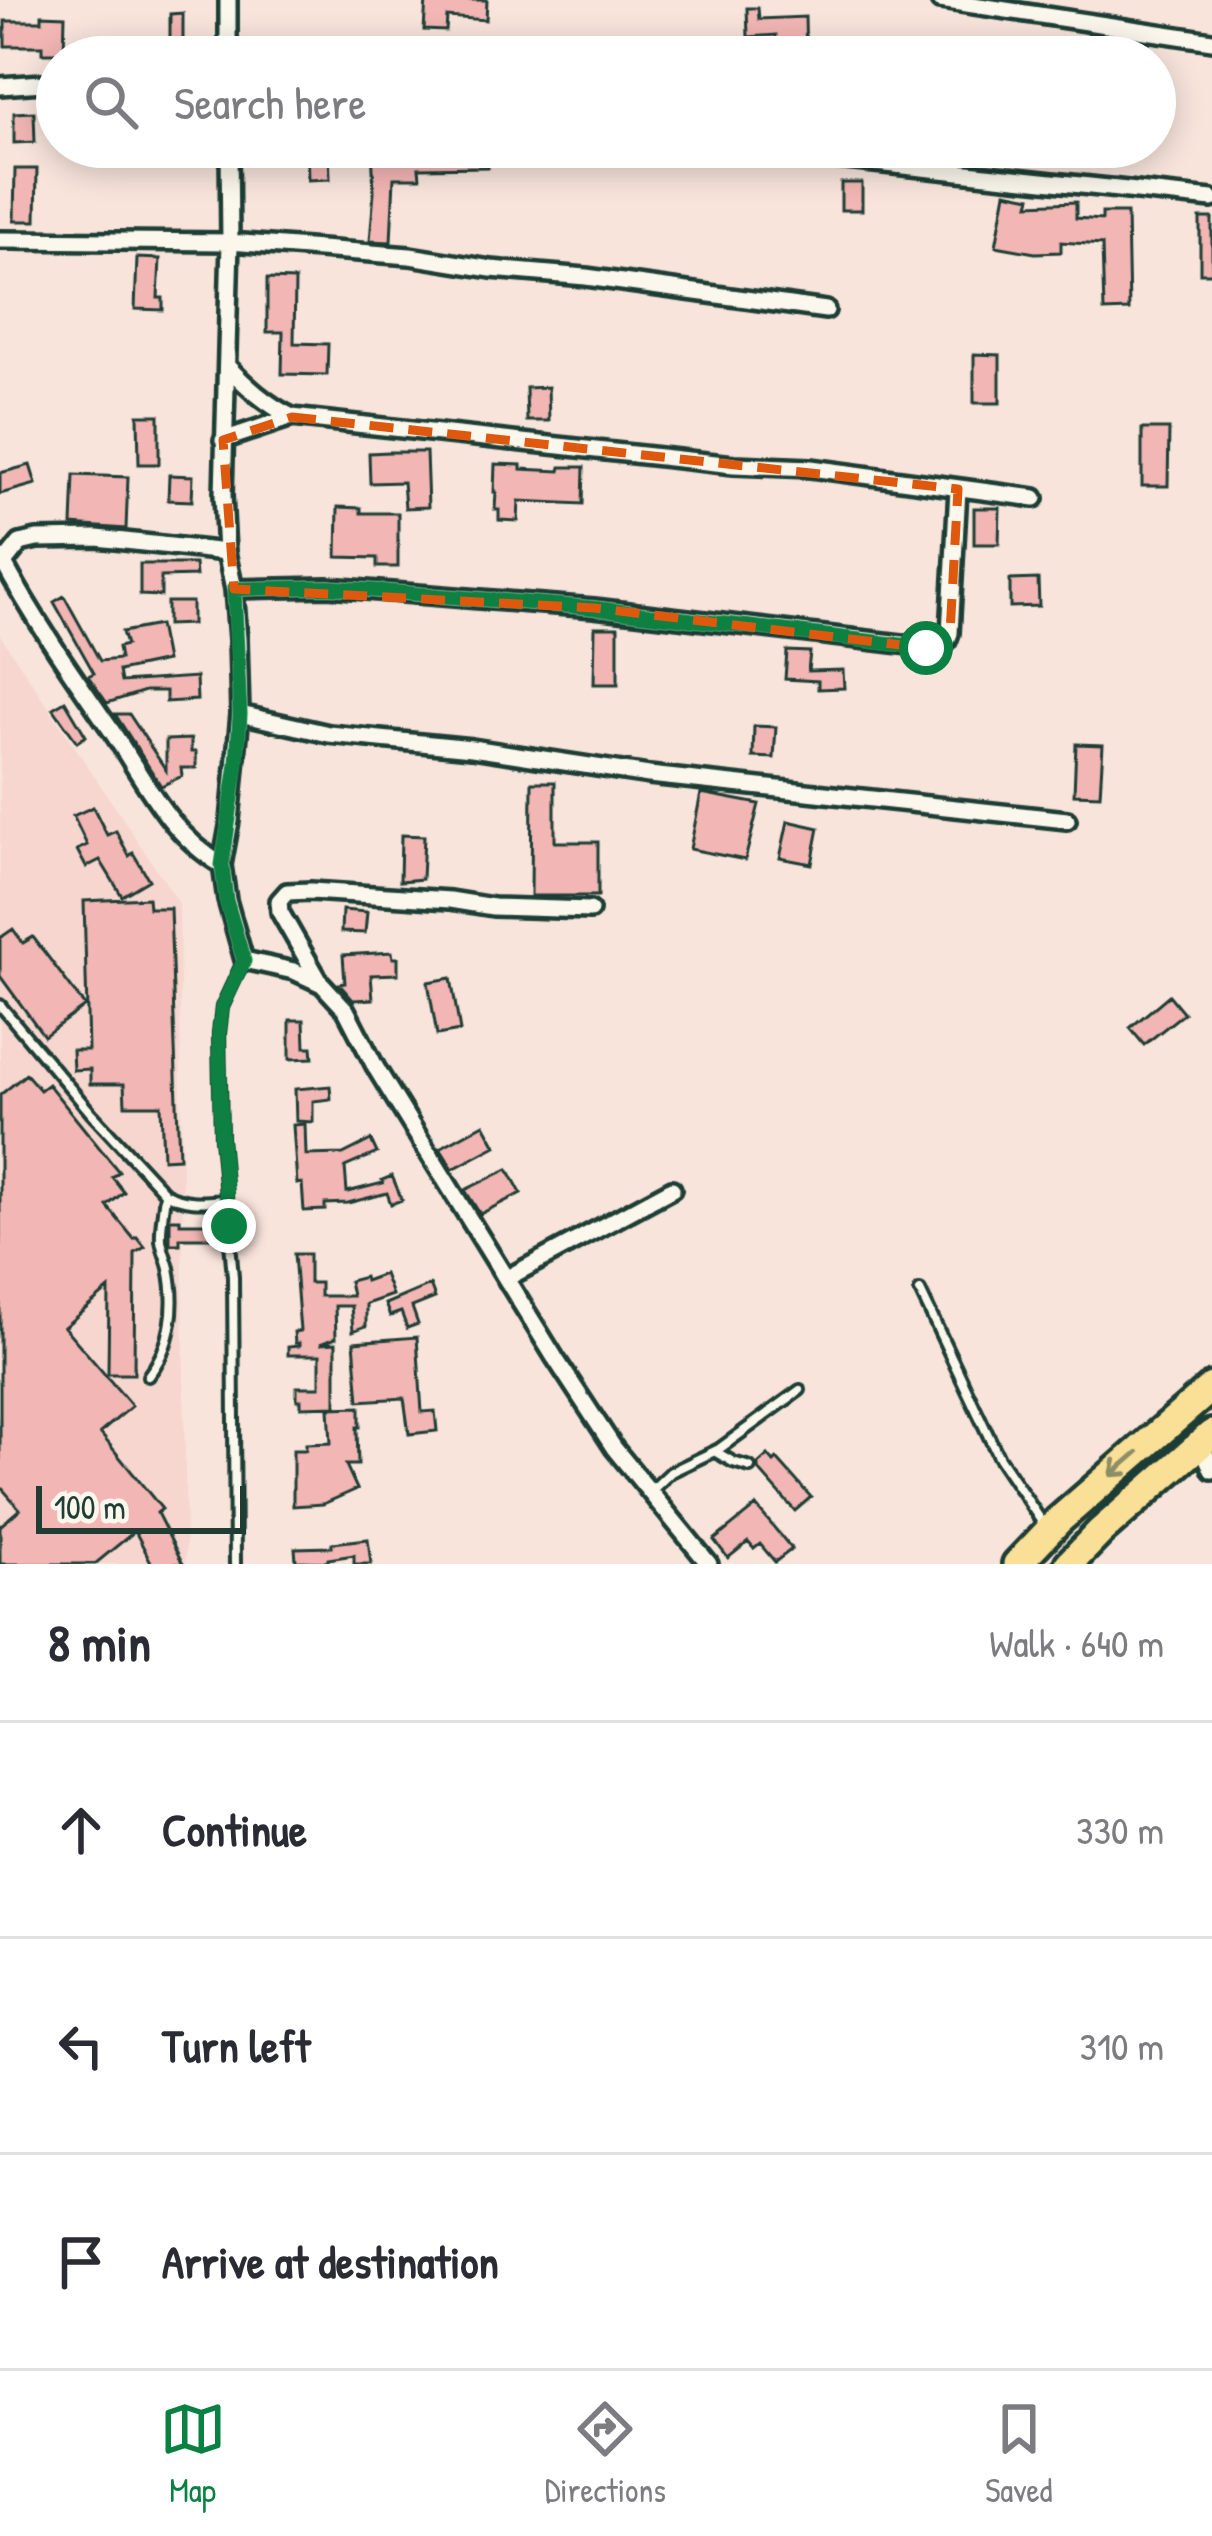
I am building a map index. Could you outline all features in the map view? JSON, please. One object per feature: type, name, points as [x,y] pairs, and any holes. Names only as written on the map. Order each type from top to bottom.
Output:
[{"type":"highway","points":[[1017,1564],[1212,1387]]},
{"type":"highway","points":[[1044,1536],[1066,1564],[1209,1445]]},
{"type":"street","points":[[228,0],[228,36]]},
{"type":"street","points":[[940,0],[1212,41]]},
{"type":"street","points":[[0,86],[36,83]]},
{"type":"street","points":[[229,168],[223,524],[234,589],[240,714],[222,865],[226,900],[244,961],[294,971],[322,984]]},
{"type":"street","points":[[922,168],[1212,199]]},
{"type":"street","points":[[0,240],[230,242],[410,256],[826,310]]},
{"type":"street","points":[[227,366],[250,390],[292,417],[734,465],[811,468],[1034,498]]},
{"type":"street","points":[[224,440],[292,417]]},
{"type":"street","points":[[234,589],[328,587],[594,608],[936,648],[950,633],[958,489]]},
{"type":"street","points":[[222,865],[197,850],[164,813],[27,607],[2,559],[20,543],[37,539],[97,538],[226,552]]},
{"type":"street","points":[[240,714],[329,734],[472,748],[649,775],[1067,820]]},
{"type":"street","points":[[590,910],[311,891],[286,892],[279,901],[280,912],[322,984],[346,1010],[376,1068],[602,1430],[709,1564]]},
{"type":"street","points":[[507,1279],[672,1189]]},
{"type":"lane","points":[[235,1564],[232,1276],[219,1033],[222,1007],[244,961]]},
{"type":"lane","points":[[0,1005],[165,1192],[194,1202],[225,1199]]},
{"type":"lane","points":[[148,1376],[167,1345],[172,1313],[170,1273],[161,1240],[165,1192]]},
{"type":"lane","points":[[920,1292],[999,1458],[1044,1536]]},
{"type":"lane","points":[[650,1492],[670,1472],[715,1451],[800,1390]]},
{"type":"lane","points":[[715,1451],[750,1467]]},
{"type":"highlighted area","points":[[292,417],[958,489],[950,633],[926,648],[594,608],[234,589],[223,440]]},
{"type":"shaded area","points":[[0,635],[179,903],[186,1564],[0,1564]]},
{"type":"building","points":[[426,0],[487,0],[486,20],[447,17],[446,31],[424,30]]},
{"type":"building","points":[[747,8],[758,8],[759,19],[805,17],[805,36],[748,36]]},
{"type":"building","points":[[183,13],[183,36],[170,36],[170,14]]},
{"type":"building","points":[[42,15],[65,16],[64,36],[36,36],[36,46],[5,46],[5,21],[42,21]]},
{"type":"building","points":[[34,112],[35,142],[14,143],[14,113]]},
{"type":"building","points":[[308,168],[330,168],[330,179],[308,180]]},
{"type":"building","points":[[373,168],[419,168],[420,178],[394,178],[391,242],[370,241]]},
{"type":"building","points":[[15,169],[37,169],[36,221],[14,221]]},
{"type":"building","points":[[841,183],[862,183],[862,210],[841,210]]},
{"type":"building","points":[[1006,192],[1031,197],[1029,204],[1076,202],[1076,218],[1102,220],[1102,213],[1127,213],[1129,310],[1104,311],[1102,245],[1061,242],[1061,252],[1035,253],[996,246]]},
{"type":"building","points":[[1200,218],[1212,218],[1212,273],[1200,273]]},
{"type":"building","points":[[137,258],[160,259],[158,298],[163,298],[163,310],[135,309]]},
{"type":"building","points":[[267,279],[295,280],[294,343],[328,344],[327,375],[282,374],[283,332],[267,332]]},
{"type":"building","points":[[974,354],[1000,355],[1000,403],[974,403]]},
{"type":"building","points":[[548,387],[549,421],[527,421],[526,388]]},
{"type":"building","points":[[138,415],[159,415],[159,464],[139,464]]},
{"type":"building","points":[[1142,429],[1169,429],[1168,486],[1142,486]]},
{"type":"building","points":[[426,452],[428,507],[405,508],[403,482],[370,483],[369,453]]},
{"type":"building","points":[[495,464],[560,471],[561,467],[584,467],[583,504],[519,501],[518,521],[499,520]]},
{"type":"building","points":[[30,465],[36,484],[0,494],[0,473]]},
{"type":"building","points":[[74,475],[128,477],[126,529],[72,525]]},
{"type":"building","points":[[169,475],[193,476],[192,501],[168,500]]},
{"type":"building","points":[[338,507],[361,508],[361,513],[398,513],[398,567],[377,567],[377,558],[337,557]]},
{"type":"building","points":[[974,508],[1000,508],[999,544],[974,544]]},
{"type":"building","points":[[140,564],[195,564],[196,576],[161,577],[161,596],[140,595]]},
{"type":"building","points":[[1038,579],[1039,606],[1010,607],[1010,580]]},
{"type":"building","points":[[64,596],[100,661],[120,659],[118,647],[126,645],[122,632],[159,625],[166,661],[119,671],[121,682],[196,677],[197,700],[166,702],[166,691],[145,691],[107,703],[88,676],[94,673],[54,602]]},
{"type":"building","points":[[167,602],[192,602],[192,624],[167,625]]},
{"type":"building","points":[[595,627],[618,627],[618,684],[594,684]]},
{"type":"building","points":[[787,651],[810,652],[808,671],[843,670],[844,688],[818,689],[818,681],[785,679]]},
{"type":"building","points":[[65,701],[86,736],[77,742],[53,708]]},
{"type":"building","points":[[115,714],[129,714],[166,770],[166,740],[191,739],[196,768],[181,768],[182,776],[161,786]]},
{"type":"building","points":[[754,726],[776,727],[774,758],[753,757]]},
{"type":"building","points":[[1076,744],[1103,745],[1100,795],[1074,794]]},
{"type":"building","points":[[532,782],[555,782],[555,842],[598,842],[598,896],[531,896]]},
{"type":"building","points":[[701,793],[759,804],[745,860],[690,849]]},
{"type":"building","points":[[93,807],[107,835],[116,831],[149,880],[122,896],[100,860],[86,867],[77,850],[87,845],[73,816]]},
{"type":"building","points":[[788,821],[819,828],[812,864],[780,858]]},
{"type":"building","points":[[401,835],[424,836],[422,879],[400,881]]},
{"type":"building","points":[[148,898],[149,908],[170,908],[179,1158],[163,1159],[161,1105],[125,1105],[124,1084],[90,1084],[90,1069],[73,1070],[72,1050],[88,1050],[84,901]]},
{"type":"building","points":[[342,910],[367,912],[365,933],[341,932]]},
{"type":"building","points":[[13,929],[23,943],[33,937],[85,1006],[44,1036],[0,976],[0,938]]},
{"type":"building","points":[[392,952],[398,958],[398,974],[371,975],[373,999],[353,1000],[339,984],[345,983],[343,955]]},
{"type":"building","points":[[451,978],[460,1031],[437,1035],[428,982]]},
{"type":"building","points":[[1169,995],[1184,1013],[1144,1045],[1130,1028]]},
{"type":"building","points":[[290,1020],[304,1020],[305,1047],[312,1047],[313,1058],[290,1059]]},
{"type":"building","points":[[26,1074],[40,1090],[48,1084],[119,1172],[112,1177],[124,1192],[107,1206],[145,1247],[135,1253],[134,1374],[108,1374],[109,1289],[64,1327],[132,1406],[100,1433],[162,1509],[157,1513],[183,1564],[152,1564],[135,1531],[95,1564],[0,1564],[0,1526],[20,1509],[0,1486],[0,1095]]},
{"type":"building","points":[[330,1086],[331,1099],[313,1101],[313,1122],[296,1121],[295,1089]]},
{"type":"building","points":[[305,1124],[306,1155],[343,1154],[371,1140],[377,1153],[345,1167],[347,1192],[392,1176],[402,1200],[391,1204],[387,1193],[304,1211],[293,1125]]},
{"type":"building","points":[[484,1124],[496,1146],[453,1169],[440,1148]]},
{"type":"building","points":[[508,1169],[521,1193],[480,1214],[465,1190]]},
{"type":"building","points":[[170,1219],[212,1223],[212,1238],[180,1238],[180,1244],[170,1244]]},
{"type":"building","points":[[294,1254],[309,1254],[309,1283],[320,1283],[320,1296],[352,1296],[349,1281],[384,1274],[392,1295],[366,1304],[366,1326],[353,1331],[351,1306],[335,1306],[336,1338],[320,1344],[336,1343],[336,1406],[301,1407],[297,1400],[297,1387],[320,1387],[320,1355],[288,1355],[288,1347],[299,1346],[294,1332],[300,1331]]},
{"type":"building","points":[[430,1285],[435,1298],[412,1307],[418,1324],[407,1328],[401,1312],[390,1316],[385,1304]]},
{"type":"building","points":[[417,1337],[422,1412],[435,1411],[437,1431],[409,1434],[404,1398],[359,1401],[354,1342]]},
{"type":"building","points":[[360,1407],[358,1465],[346,1465],[357,1489],[323,1504],[293,1506],[293,1450],[331,1443],[329,1408]]},
{"type":"building","points":[[768,1455],[811,1497],[795,1511],[758,1469]]},
{"type":"building","points":[[756,1506],[792,1549],[775,1562],[760,1544],[754,1549],[748,1542],[728,1558],[714,1540]]},
{"type":"building","points":[[368,1539],[371,1564],[354,1564],[354,1555],[328,1562],[296,1561],[295,1548]]},
{"type":"route","points":[[229,1226],[219,1033],[222,1007],[244,961],[226,900],[222,865],[240,714],[234,589],[328,587],[594,608],[926,648]]}]
